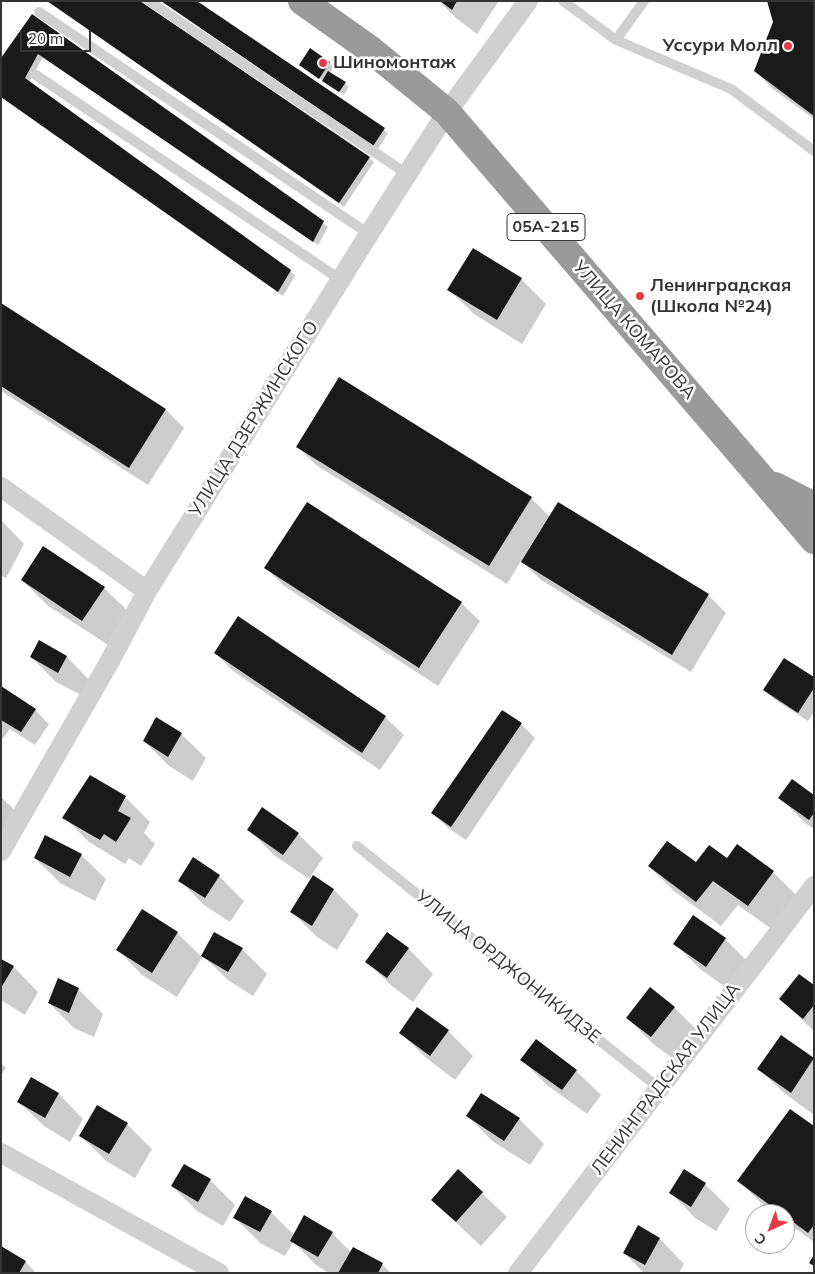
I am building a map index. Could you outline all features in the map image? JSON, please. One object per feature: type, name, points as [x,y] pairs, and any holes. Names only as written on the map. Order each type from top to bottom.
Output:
[{"type":"highway","name":"УЛИЦА КОМАРОВА","points":[[302,1],[371,50],[447,112],[814,540]]},
{"type":"highway","name":"УЛИЦА КОМАРОВА","points":[[764,481],[814,506]]},
{"type":"street","name":"УЛИЦА ДЗЕРЖИНСКОГО","points":[[1,851],[111,659],[146,591],[447,112],[528,1]]},
{"type":"street","points":[[1,487],[146,591]]},
{"type":"street","name":"ЛЕНИНГРАДСКАЯ УЛИЦА","points":[[518,1273],[814,886]]},
{"type":"street","points":[[1,1153],[219,1273]]},
{"type":"lane","points":[[149,1],[407,174]]},
{"type":"lane","points":[[563,1],[616,40],[731,89],[814,151]]},
{"type":"lane","points":[[616,40],[644,1]]},
{"type":"lane","points":[[39,12],[369,234]]},
{"type":"lane","points":[[36,75],[340,280]]},
{"type":"lane","name":"УЛИЦА ОРДЖОНИКИДЗЕ","points":[[357,846],[659,1088]]},
{"type":"building","points":[[47,1],[140,1],[370,157],[339,203]]},
{"type":"building","points":[[161,1],[197,1],[385,128],[373,146]]},
{"type":"building","points":[[440,1],[457,1],[452,10]]},
{"type":"building","name":"Уссури Молл","points":[[767,1],[814,1],[814,116],[754,71],[773,22]]},
{"type":"building","points":[[32,14],[324,221],[313,242],[38,54],[25,78],[291,270],[278,292],[1,97],[1,58]]},
{"type":"building","points":[[310,48],[330,62],[319,79],[299,65]]},
{"type":"building","points":[[328,71],[346,82],[339,92],[322,81]]},
{"type":"building","points":[[473,248],[522,278],[497,320],[447,290]]},
{"type":"building","points":[[1,303],[166,409],[129,468],[1,386]]},
{"type":"building","points":[[339,377],[532,497],[489,566],[296,447]]},
{"type":"building","points":[[307,502],[462,602],[419,668],[264,568]]},
{"type":"building","points":[[558,502],[709,594],[672,655],[521,562]]},
{"type":"building","points":[[43,546],[105,587],[82,621],[21,580]]},
{"type":"building","points":[[238,616],[386,716],[362,753],[214,653]]},
{"type":"building","points":[[39,640],[67,656],[58,673],[30,657]]},
{"type":"building","points":[[784,658],[814,677],[814,688],[798,713],[763,690]]},
{"type":"building","points":[[1,686],[36,709],[21,732],[1,720]]},
{"type":"building","points":[[502,710],[522,723],[451,827],[431,813]]},
{"type":"building","points":[[156,717],[182,733],[168,757],[143,741]]},
{"type":"building","points":[[90,775],[126,796],[118,811],[131,818],[116,842],[104,834],[100,840],[62,818]]},
{"type":"building","points":[[792,779],[814,795],[814,813],[809,820],[778,798]]},
{"type":"building","points":[[262,807],[299,833],[283,855],[247,830]]},
{"type":"building","points":[[45,835],[82,854],[70,877],[34,858]]},
{"type":"building","points":[[667,841],[696,862],[709,845],[727,858],[737,844],[774,871],[748,906],[713,881],[696,902],[648,866]]},
{"type":"building","points":[[193,857],[220,875],[205,898],[178,881]]},
{"type":"building","points":[[313,875],[334,889],[312,926],[290,912]]},
{"type":"building","points":[[142,909],[178,932],[152,973],[116,950]]},
{"type":"building","points":[[693,915],[726,938],[706,967],[673,944]]},
{"type":"building","points":[[214,932],[243,948],[228,972],[201,956]]},
{"type":"building","points":[[387,932],[409,948],[387,978],[365,962]]},
{"type":"building","points":[[1,959],[14,966],[1,988]]},
{"type":"building","points":[[799,974],[814,985],[814,1005],[803,1019],[779,999]]},
{"type":"building","points":[[58,978],[79,988],[69,1013],[48,1003]]},
{"type":"building","points":[[650,987],[675,1007],[651,1037],[626,1018]]},
{"type":"building","points":[[417,1007],[449,1030],[430,1056],[399,1033]]},
{"type":"building","points":[[781,1035],[814,1058],[791,1093],[757,1069]]},
{"type":"building","points":[[536,1039],[577,1070],[562,1090],[520,1060]]},
{"type":"building","points":[[31,1077],[59,1093],[45,1118],[17,1102]]},
{"type":"building","points":[[481,1093],[520,1118],[504,1141],[466,1116]]},
{"type":"building","points":[[97,1105],[128,1123],[109,1154],[79,1136]]},
{"type":"building","points":[[790,1109],[814,1126],[814,1225],[808,1233],[795,1223],[795,1204],[768,1204],[737,1181]]},
{"type":"building","points":[[184,1164],[211,1179],[198,1202],[171,1186]]},
{"type":"building","points":[[458,1169],[483,1192],[456,1222],[431,1200]]},
{"type":"building","points":[[684,1169],[706,1183],[691,1207],[669,1193]]},
{"type":"building","points":[[245,1196],[272,1211],[260,1232],[233,1218]]},
{"type":"building","points":[[304,1215],[333,1232],[318,1257],[290,1241]]},
{"type":"building","points":[[638,1225],[660,1238],[645,1265],[623,1253]]},
{"type":"building","points":[[1,1246],[26,1261],[19,1273],[1,1273]]},
{"type":"building","points":[[353,1247],[383,1263],[378,1273],[338,1273]]},
{"type":"building","points":[[814,1255],[814,1266],[809,1263]]},
{"type":"place","name":"Уссури Молл","points":[[788,46]]},
{"type":"place","name":"Шиномонтаж","points":[[323,63]]},
{"type":"place","name":"Ленинградская (Школа №24)","points":[[640,296]]}]
